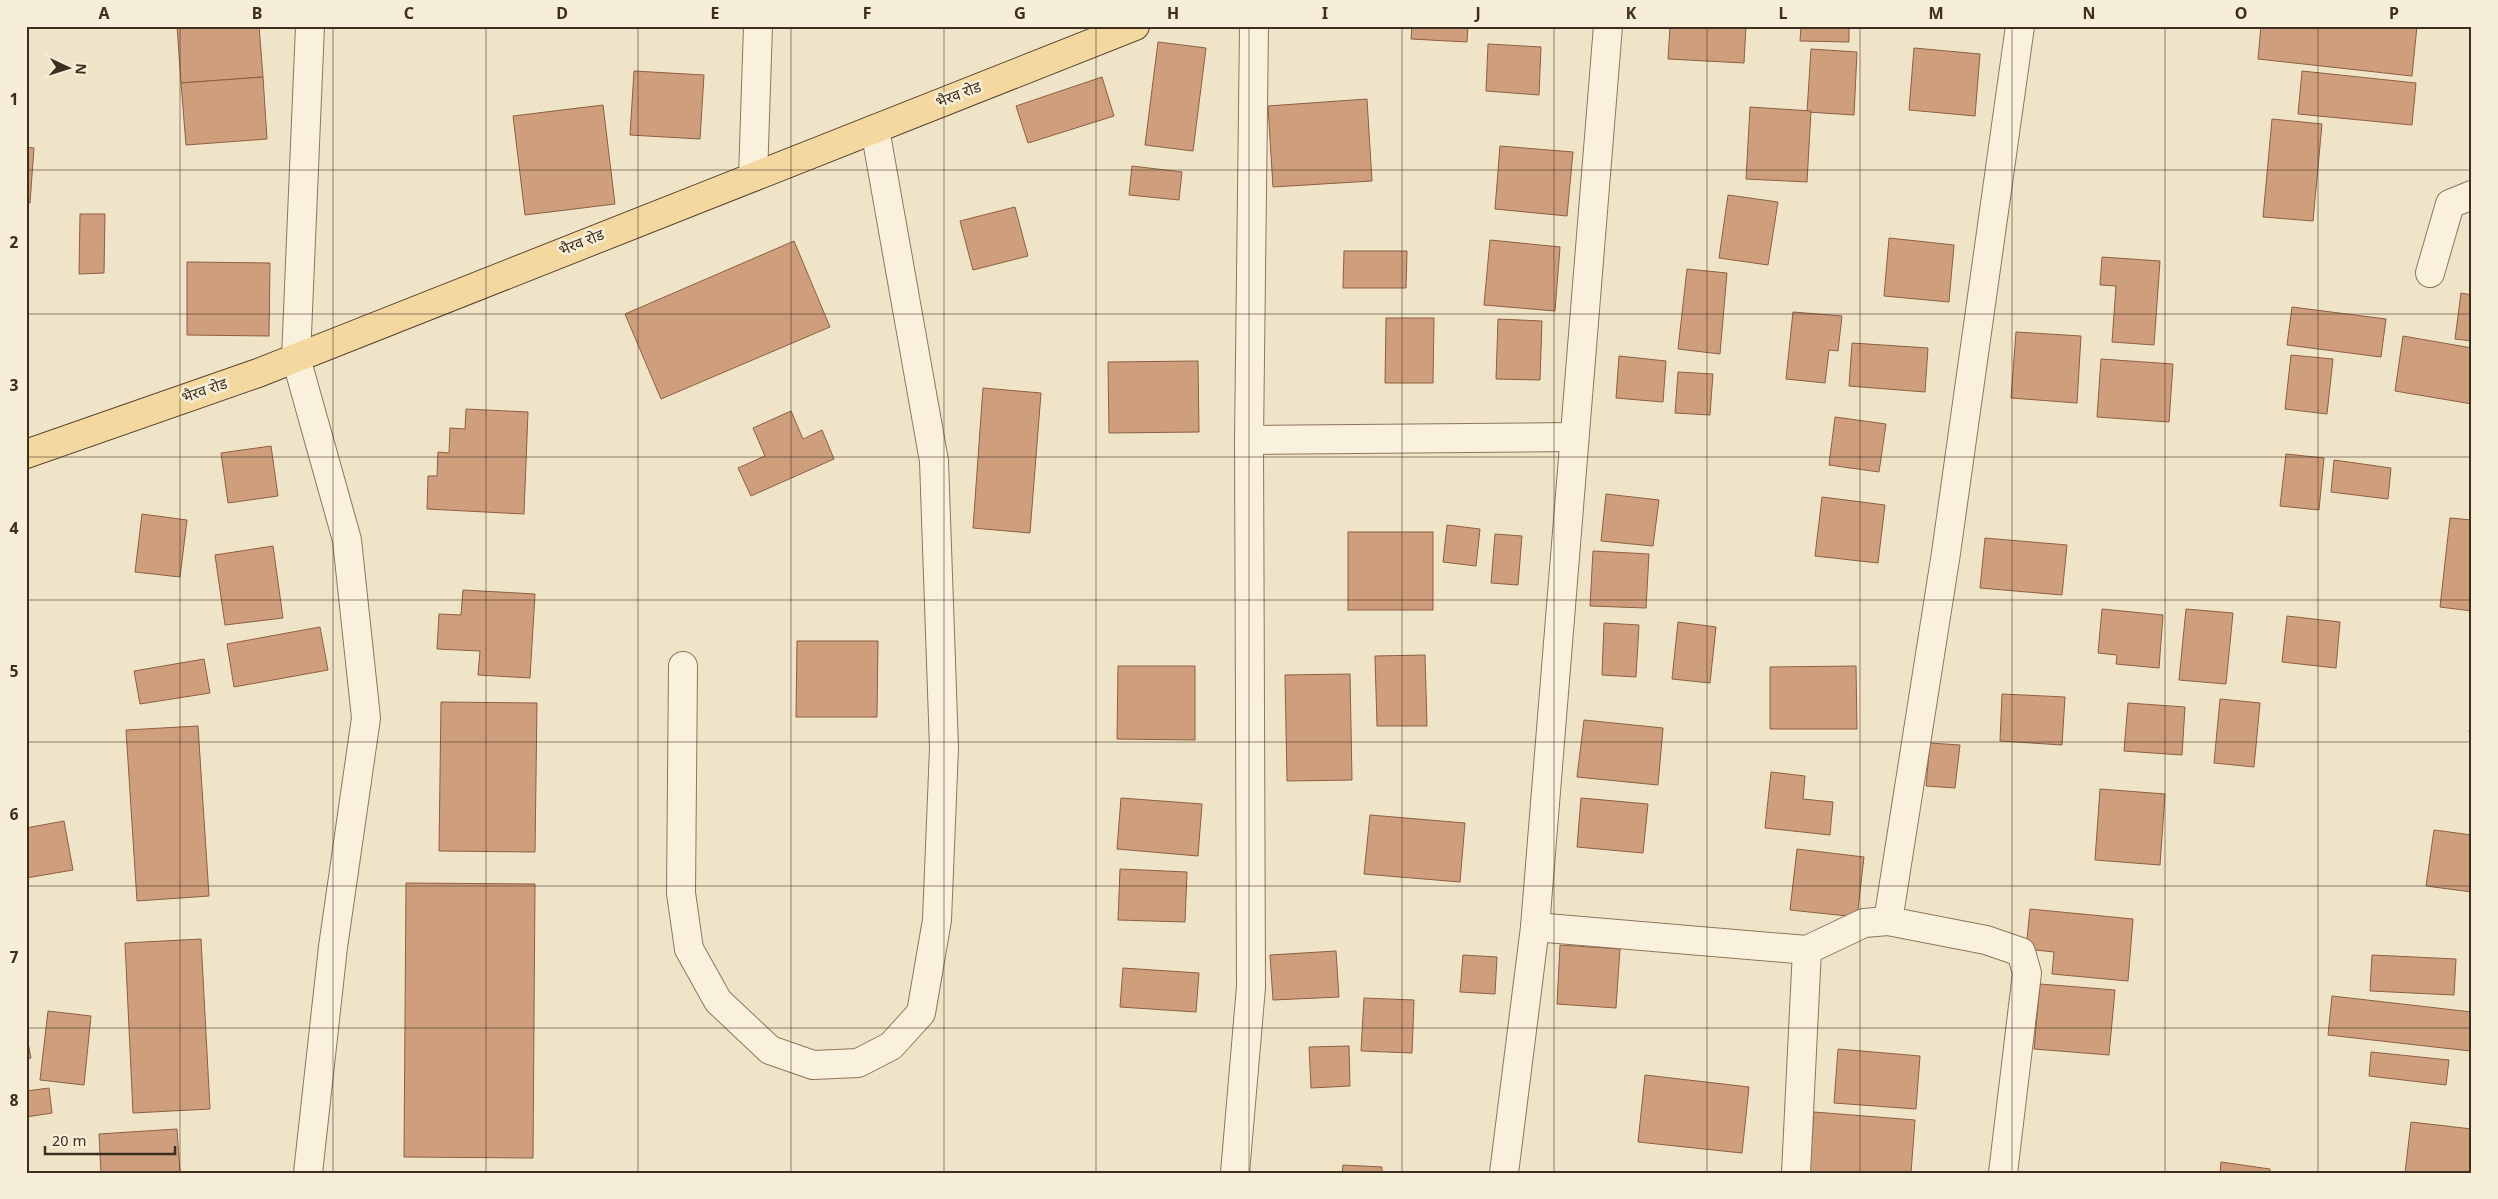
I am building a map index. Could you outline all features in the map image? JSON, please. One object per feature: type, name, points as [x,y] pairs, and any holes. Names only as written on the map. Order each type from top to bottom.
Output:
[{"type":"main road","name":"भैरव रोड","points":[[26,454],[296,358],[1135,26]]},
{"type":"street","points":[[308,1173],[336,927],[366,718],[348,540],[296,358],[310,26]]},
{"type":"street","points":[[753,177],[758,26]]},
{"type":"street","points":[[1235,1173],[1251,987],[1249,440],[1254,26]]},
{"type":"street","points":[[1504,1173],[1535,928],[1573,437],[1608,26]]},
{"type":"street","points":[[1888,921],[1946,554],[2020,26]]},
{"type":"street","points":[[683,666],[681,894],[689,949],[718,1001],[770,1050],[813,1065],[858,1063],[891,1046],[921,1012],[937,920],[944,748],[934,461],[875,129]]},
{"type":"street","points":[[2430,273],[2450,204],[2472,195]]},
{"type":"street","points":[[1249,440],[1573,437]]},
{"type":"street","points":[[1535,928],[1807,950],[1864,923],[1888,921],[1986,940],[2021,952],[2027,973],[2003,1173]]},
{"type":"street","points":[[1796,1173],[1807,950]]},
{"type":"building","points":[[177,26],[259,26],[263,77],[181,83]]},
{"type":"building","points":[[1412,26],[1468,26],[1467,42],[1411,39]]},
{"type":"building","points":[[1670,26],[1746,26],[1744,63],[1668,59]]},
{"type":"building","points":[[1801,26],[1849,26],[1849,42],[1800,41]]},
{"type":"building","points":[[2261,26],[2417,26],[2412,76],[2258,59]]},
{"type":"building","points":[[1158,42],[1206,48],[1193,151],[1145,145]]},
{"type":"building","points":[[1488,44],[1541,47],[1539,95],[1486,91]]},
{"type":"building","points":[[1914,48],[1980,54],[1975,116],[1909,110]]},
{"type":"building","points":[[1811,49],[1857,52],[1854,115],[1807,112]]},
{"type":"building","points":[[634,71],[704,75],[700,139],[630,135]]},
{"type":"building","points":[[2302,71],[2416,83],[2412,125],[2298,114]]},
{"type":"building","points":[[263,77],[267,139],[186,145],[181,83]]},
{"type":"building","points":[[1102,77],[1114,116],[1028,143],[1016,106]]},
{"type":"building","points":[[1367,99],[1372,181],[1273,187],[1268,106]]},
{"type":"building","points":[[603,105],[615,204],[525,215],[513,116]]},
{"type":"building","points":[[1750,107],[1811,111],[1807,182],[1746,179]]},
{"type":"building","points":[[2272,119],[2322,124],[2313,221],[2263,217]]},
{"type":"building","points":[[1500,146],[1573,152],[1567,216],[1495,209]]},
{"type":"building","points":[[26,147],[34,148],[30,203],[26,202]]},
{"type":"building","points":[[1132,166],[1182,172],[1179,200],[1129,195]]},
{"type":"building","points":[[1728,195],[1778,202],[1768,265],[1719,258]]},
{"type":"building","points":[[1015,207],[1028,256],[973,270],[960,221]]},
{"type":"building","points":[[80,214],[105,214],[104,273],[79,274]]},
{"type":"building","points":[[1889,238],[1954,245],[1949,302],[1884,296]]},
{"type":"building","points":[[1490,240],[1560,247],[1555,311],[1484,305]]},
{"type":"building","points":[[794,241],[830,327],[661,399],[625,314]]},
{"type":"building","points":[[1344,251],[1407,251],[1406,288],[1343,288]]},
{"type":"building","points":[[2102,257],[2160,261],[2154,345],[2112,342],[2116,286],[2100,285]]},
{"type":"building","points":[[187,262],[270,263],[269,336],[187,335]]},
{"type":"building","points":[[1687,269],[1727,273],[1720,354],[1678,349]]},
{"type":"building","points":[[2461,293],[2472,295],[2472,341],[2455,339]]},
{"type":"building","points":[[2292,307],[2386,319],[2381,357],[2287,345]]},
{"type":"building","points":[[1793,312],[1842,316],[1838,351],[1829,350],[1825,383],[1786,379]]},
{"type":"building","points":[[1386,318],[1434,318],[1433,383],[1385,383]]},
{"type":"building","points":[[1498,319],[1542,321],[1540,380],[1496,379]]},
{"type":"building","points":[[2016,332],[2081,336],[2077,403],[2011,398]]},
{"type":"building","points":[[2403,336],[2472,348],[2472,404],[2395,391]]},
{"type":"building","points":[[1852,343],[1928,348],[1925,392],[1849,386]]},
{"type":"building","points":[[2291,355],[2333,359],[2327,414],[2285,409]]},
{"type":"building","points":[[1619,356],[1666,361],[1663,402],[1616,398]]},
{"type":"building","points":[[2101,359],[2173,364],[2169,422],[2097,417]]},
{"type":"building","points":[[1198,361],[1199,432],[1109,433],[1108,362]]},
{"type":"building","points":[[1678,372],[1713,374],[1710,415],[1675,413]]},
{"type":"building","points":[[983,388],[1041,393],[1030,533],[973,528]]},
{"type":"building","points":[[466,409],[528,412],[524,514],[427,509],[428,476],[437,476],[438,452],[449,453],[450,428],[465,429]]},
{"type":"building","points":[[791,411],[803,439],[822,430],[834,459],[751,496],[738,468],[765,456],[753,428]]},
{"type":"building","points":[[1835,417],[1886,424],[1879,472],[1829,465]]},
{"type":"building","points":[[271,446],[278,496],[228,503],[221,453]]},
{"type":"building","points":[[2286,454],[2324,458],[2319,510],[2280,506]]},
{"type":"building","points":[[2334,460],[2391,468],[2388,499],[2331,492]]},
{"type":"building","points":[[1606,494],[1659,500],[1653,546],[1601,541]]},
{"type":"building","points":[[1822,497],[1885,505],[1878,563],[1815,556]]},
{"type":"building","points":[[142,514],[187,520],[180,577],[135,572]]},
{"type":"building","points":[[2450,518],[2472,520],[2472,611],[2440,607]]},
{"type":"building","points":[[1447,525],[1480,529],[1476,566],[1443,562]]},
{"type":"building","points":[[1348,532],[1433,532],[1433,610],[1348,610]]},
{"type":"building","points":[[1495,534],[1522,536],[1518,585],[1491,583]]},
{"type":"building","points":[[1985,538],[2067,545],[2062,595],[1980,588]]},
{"type":"building","points":[[273,546],[283,618],[225,625],[215,555]]},
{"type":"building","points":[[1593,551],[1649,554],[1646,608],[1590,606]]},
{"type":"building","points":[[463,590],[535,594],[530,678],[478,675],[480,651],[437,649],[439,614],[461,615]]},
{"type":"building","points":[[2102,609],[2163,615],[2159,668],[2116,664],[2117,655],[2098,653]]},
{"type":"building","points":[[2186,609],[2233,613],[2226,684],[2179,680]]},
{"type":"building","points":[[2287,616],[2340,622],[2336,668],[2282,662]]},
{"type":"building","points":[[1678,622],[1716,627],[1710,683],[1672,679]]},
{"type":"building","points":[[1604,623],[1639,625],[1636,677],[1602,675]]},
{"type":"building","points":[[320,627],[328,670],[234,687],[227,644]]},
{"type":"building","points":[[797,641],[878,641],[877,717],[796,717]]},
{"type":"building","points":[[1425,655],[1427,726],[1377,726],[1375,656]]},
{"type":"building","points":[[204,659],[210,693],[140,704],[134,671]]},
{"type":"building","points":[[1118,666],[1195,666],[1195,740],[1117,739]]},
{"type":"building","points":[[1856,666],[1857,729],[1770,729],[1770,667]]},
{"type":"building","points":[[1350,674],[1352,780],[1287,781],[1285,675]]},
{"type":"building","points":[[2002,694],[2065,697],[2062,745],[2000,741]]},
{"type":"building","points":[[2220,699],[2260,703],[2254,767],[2214,763]]},
{"type":"building","points":[[441,702],[537,703],[535,852],[439,851]]},
{"type":"building","points":[[2128,703],[2185,707],[2182,755],[2124,751]]},
{"type":"building","points":[[2472,714],[2472,732],[2469,732]]},
{"type":"building","points":[[1584,720],[1663,728],[1658,785],[1577,777]]},
{"type":"building","points":[[198,726],[209,896],[137,901],[126,730]]},
{"type":"building","points":[[1930,743],[1960,745],[1955,788],[1926,786]]},
{"type":"building","points":[[1771,772],[1805,776],[1803,799],[1833,802],[1830,835],[1765,828]]},
{"type":"building","points":[[2100,789],[2165,794],[2160,865],[2095,860]]},
{"type":"building","points":[[1121,798],[1202,804],[1198,856],[1117,849]]},
{"type":"building","points":[[1581,798],[1648,804],[1643,853],[1577,847]]},
{"type":"building","points":[[1370,815],[1465,823],[1460,882],[1364,874]]},
{"type":"building","points":[[64,821],[73,870],[26,878],[26,828]]},
{"type":"building","points":[[2434,830],[2472,835],[2472,892],[2426,886]]},
{"type":"building","points":[[1797,849],[1864,857],[1857,917],[1790,910]]},
{"type":"building","points":[[1120,869],[1187,872],[1185,922],[1118,920]]},
{"type":"building","points":[[406,883],[535,884],[533,1158],[404,1157]]},
{"type":"building","points":[[2030,909],[2133,919],[2128,981],[2052,974],[2054,952],[2026,949]]},
{"type":"building","points":[[201,939],[210,1109],[133,1113],[125,943]]},
{"type":"building","points":[[1560,945],[1620,949],[1616,1008],[1557,1004]]},
{"type":"building","points":[[1336,951],[1339,997],[1273,1000],[1270,955]]},
{"type":"building","points":[[1463,955],[1497,957],[1495,994],[1460,992]]},
{"type":"building","points":[[2372,955],[2456,959],[2454,995],[2370,991]]},
{"type":"building","points":[[1123,968],[1199,973],[1196,1012],[1120,1007]]},
{"type":"building","points":[[2040,984],[2115,990],[2109,1055],[2034,1049]]},
{"type":"building","points":[[2332,996],[2472,1012],[2470,1051],[2328,1035]]},
{"type":"building","points":[[1364,998],[1414,1000],[1412,1053],[1361,1051]]},
{"type":"building","points":[[48,1011],[91,1016],[84,1085],[40,1080]]},
{"type":"building","points":[[26,1033],[31,1058],[26,1059]]},
{"type":"building","points":[[1349,1046],[1350,1086],[1311,1088],[1309,1047]]},
{"type":"building","points":[[1838,1049],[1920,1056],[1916,1109],[1834,1103]]},
{"type":"building","points":[[2371,1052],[2449,1060],[2446,1085],[2369,1076]]},
{"type":"building","points":[[1645,1075],[1749,1087],[1742,1153],[1638,1142]]},
{"type":"building","points":[[49,1088],[52,1113],[26,1117],[26,1091]]},
{"type":"building","points":[[1814,1112],[1915,1120],[1911,1173],[1809,1173]]},
{"type":"building","points":[[2411,1122],[2472,1129],[2472,1173],[2405,1173]]},
{"type":"building","points":[[177,1129],[180,1173],[101,1173],[99,1134]]},
{"type":"building","points":[[2221,1162],[2270,1169],[2270,1173],[2220,1173]]},
{"type":"building","points":[[1343,1165],[1382,1167],[1382,1173],[1342,1173]]}]
